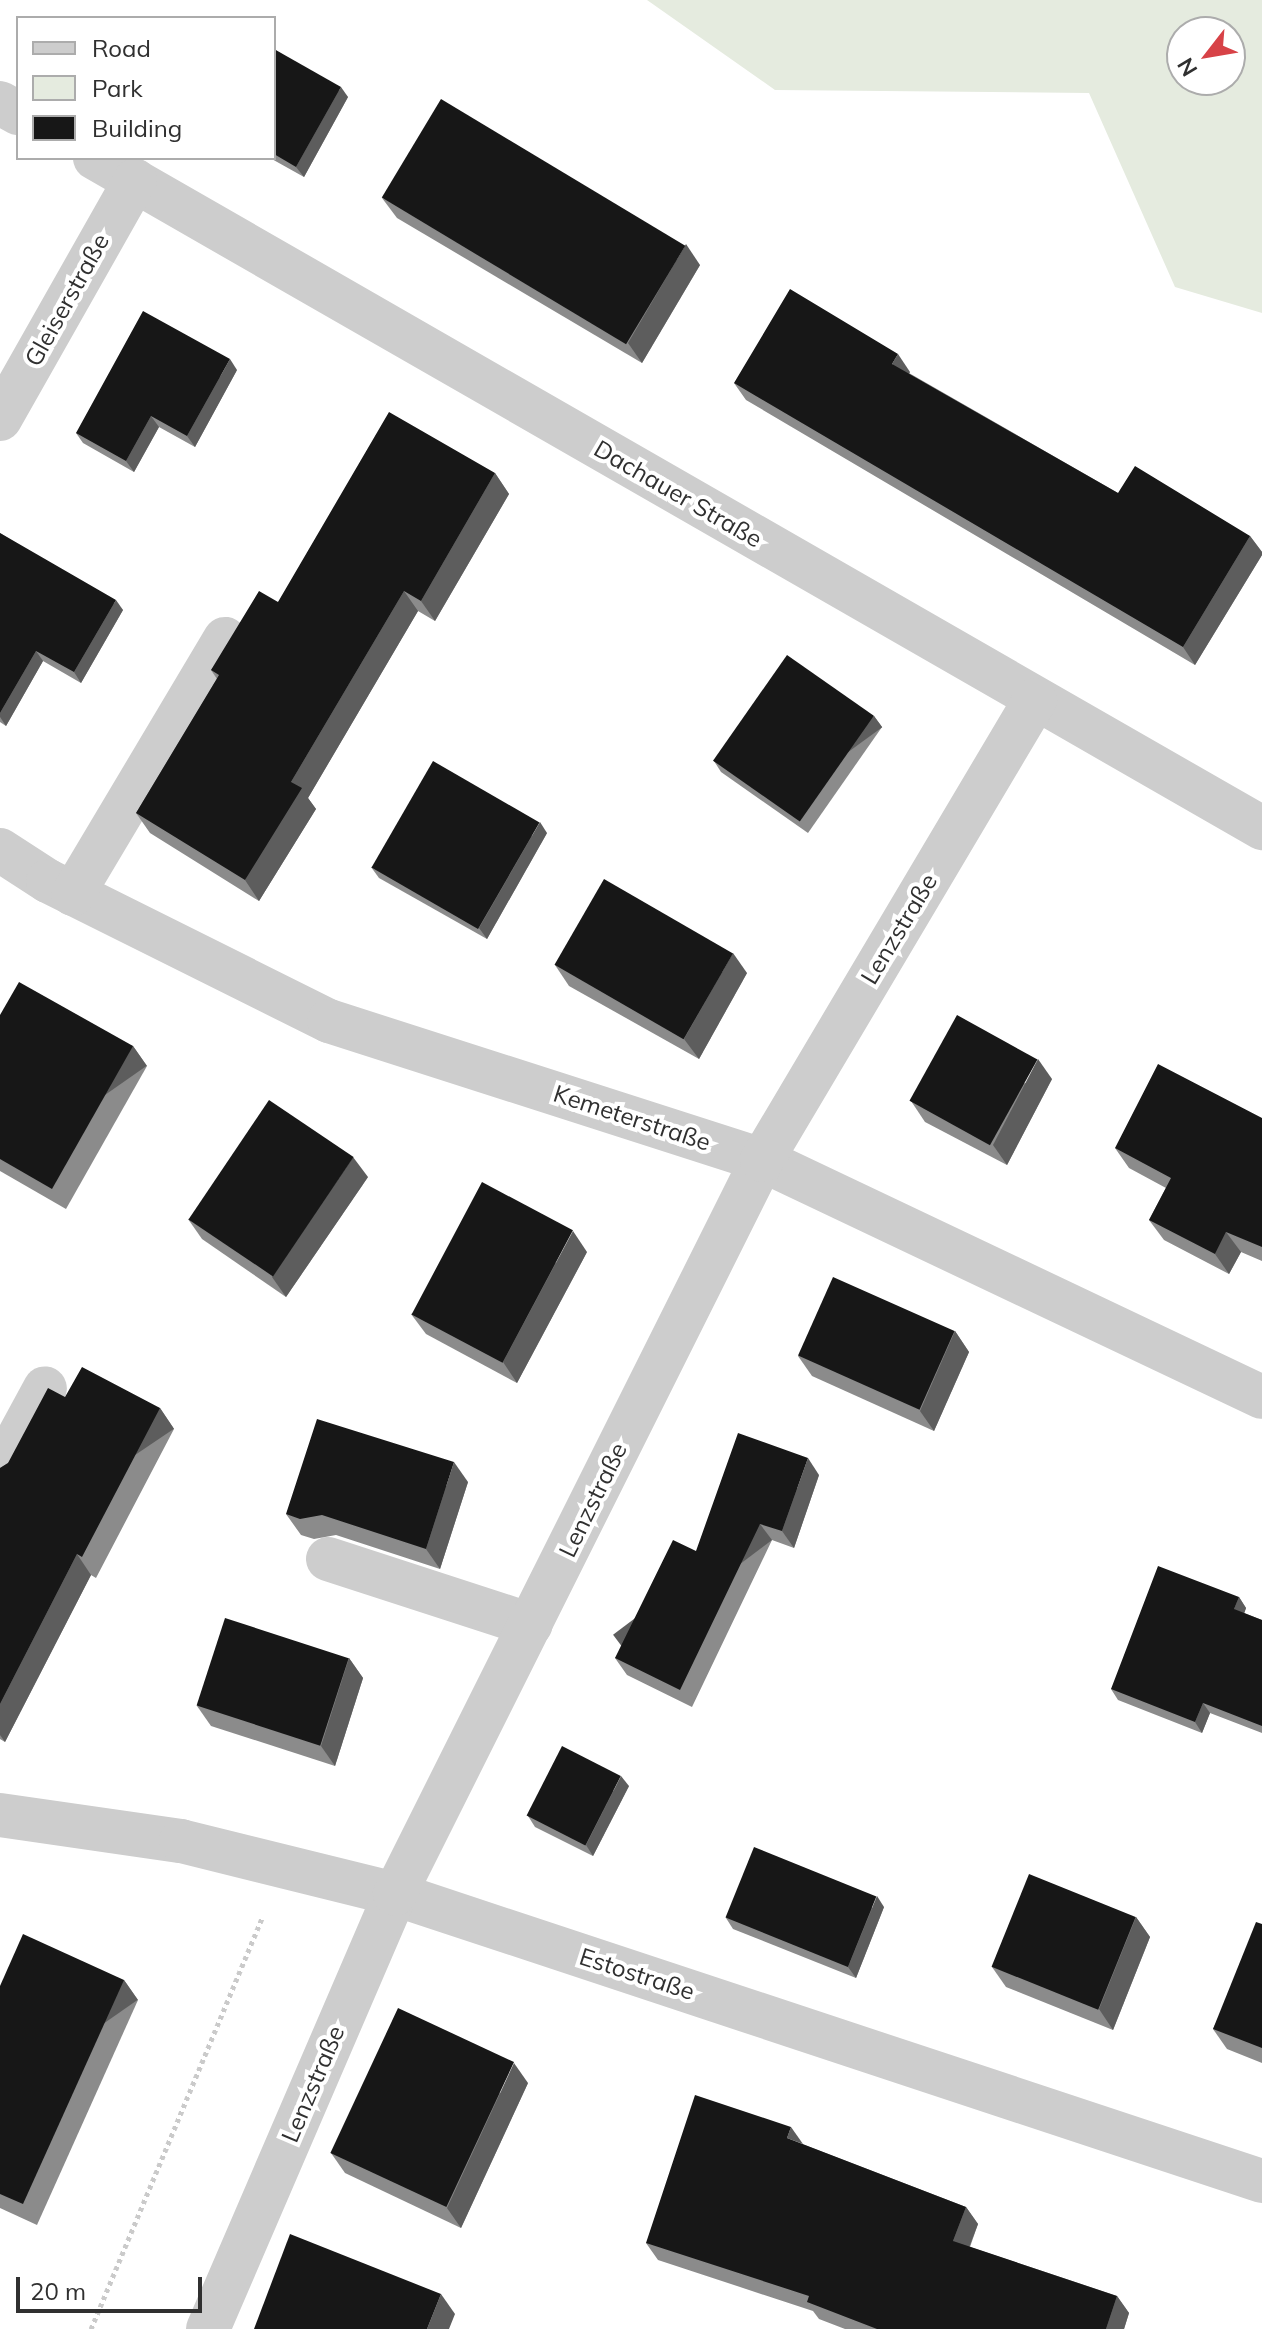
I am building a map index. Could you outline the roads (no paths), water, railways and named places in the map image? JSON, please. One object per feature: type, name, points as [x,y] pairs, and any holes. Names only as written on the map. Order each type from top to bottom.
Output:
[{"type":"street","name":"Dachauer Straße","points":[[99,160],[1262,828]]},
{"type":"street","name":"Gleiserstraße","points":[[0,419],[135,180]]},
{"type":"street","points":[[73,894],[225,639]]},
{"type":"street","name":"Lenzstraße","points":[[208,2329],[395,1894],[762,1160],[1035,700]]},
{"type":"street","name":"Kemeterstraße","points":[[0,850],[73,894],[329,1021],[762,1160],[1262,1397]]},
{"type":"street","points":[[0,1471],[45,1388]]},
{"type":"street","points":[[328,1559],[531,1625]]},
{"type":"street","name":"Estostraße","points":[[0,1815],[181,1841],[395,1894],[1262,2181]]}]
